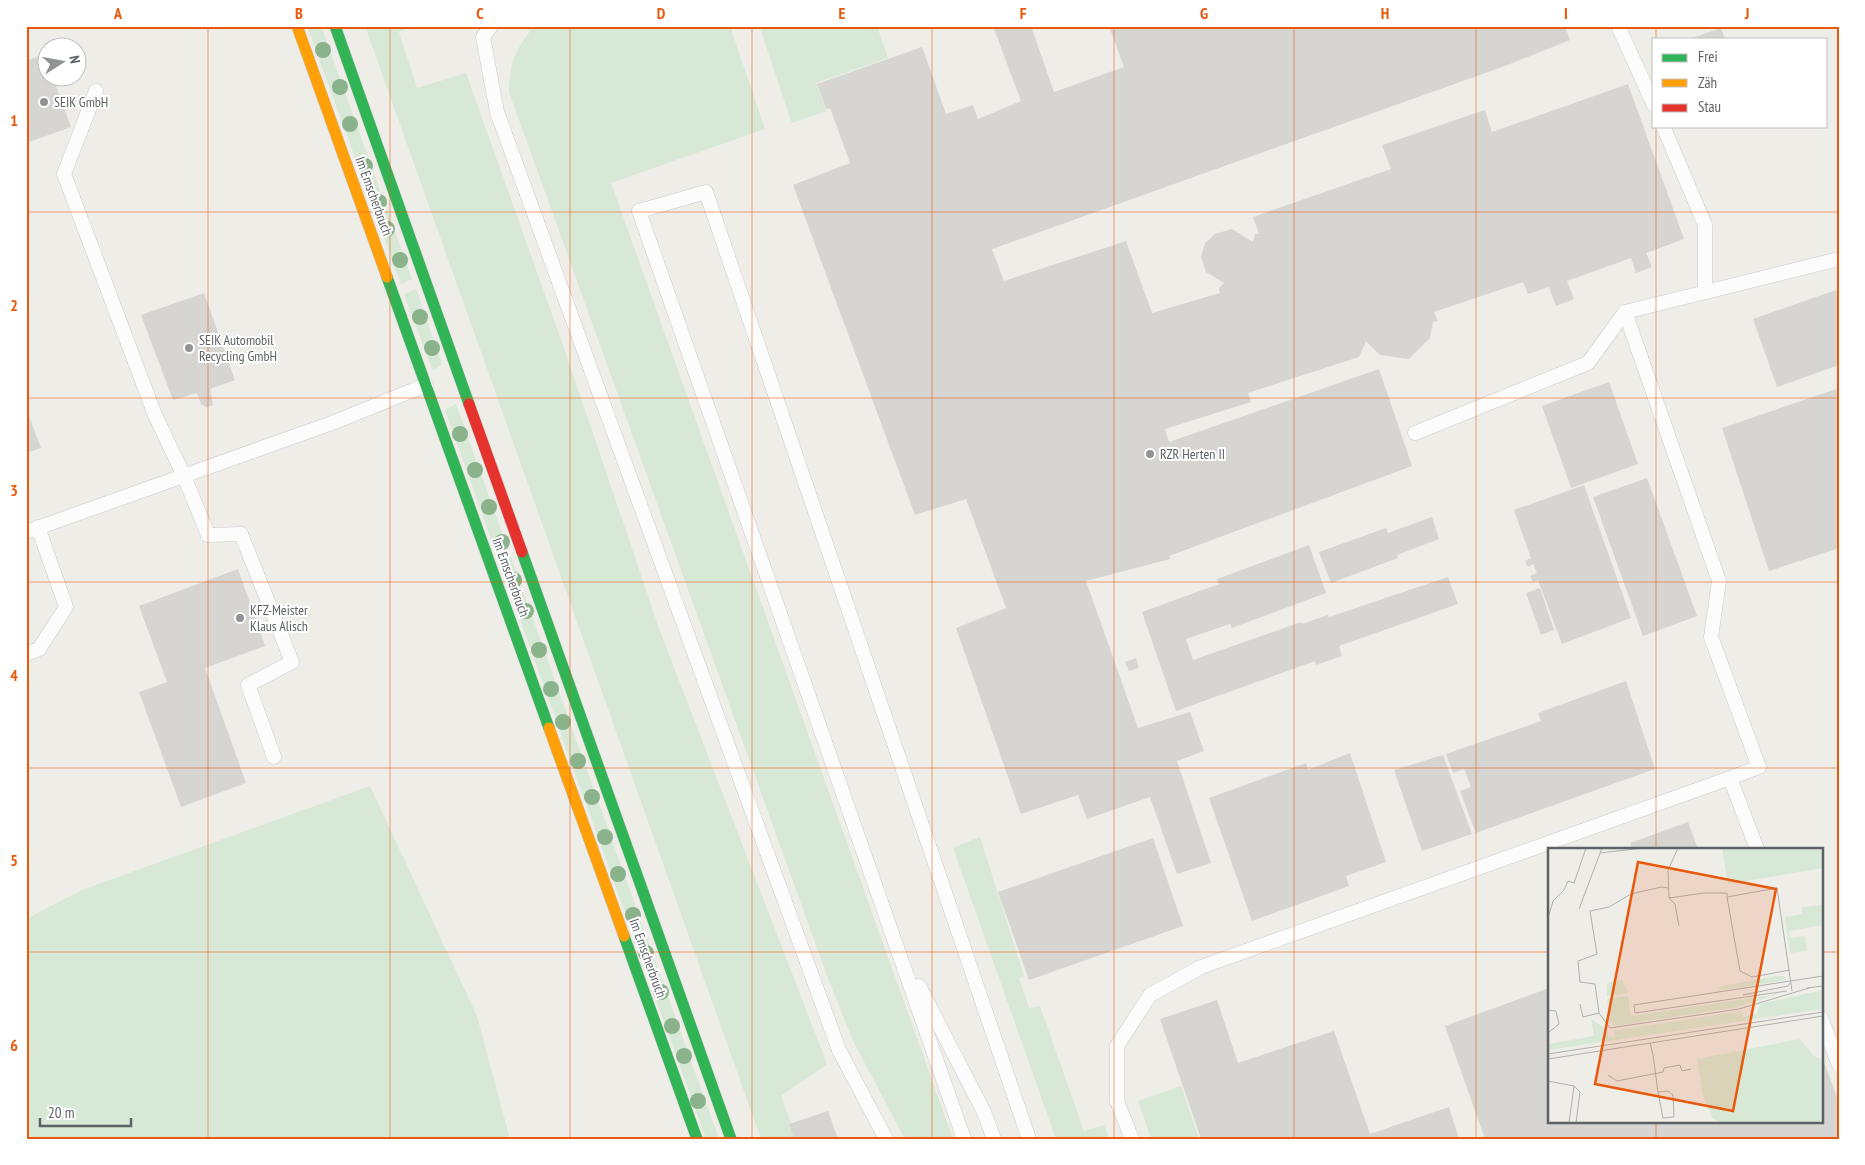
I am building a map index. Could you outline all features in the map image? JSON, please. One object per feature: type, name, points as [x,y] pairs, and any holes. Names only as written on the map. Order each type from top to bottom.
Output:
[{"type":"main road","name":"Im Emscherbruch","points":[[296,26],[697,1139]]},
{"type":"main road","name":"Im Emscherbruch","points":[[335,26],[731,1139]]},
{"type":"lane","points":[[491,26],[483,37],[497,112],[838,1050],[886,1139]]},
{"type":"lane","points":[[1618,26],[1652,101]]},
{"type":"lane","points":[[96,91],[64,174],[155,415],[184,476],[208,535],[241,534],[292,662],[248,685],[274,757]]},
{"type":"lane","points":[[1664,128],[1705,225],[1705,292]]},
{"type":"lane","points":[[964,1139],[639,211],[706,192],[1029,1139]]},
{"type":"lane","points":[[1415,433],[1588,362],[1625,312],[1839,259]]},
{"type":"lane","points":[[1132,1139],[1117,1101],[1117,1046],[1150,995],[1201,967],[1759,767],[1711,637],[1719,581],[1625,312]]},
{"type":"lane","points":[[26,654],[39,649],[66,607],[32,530],[332,422],[426,385]]},
{"type":"lane","points":[[1730,778],[1757,848]]},
{"type":"lane","points":[[890,924],[951,1051],[984,1112],[994,1139]]},
{"type":"lane","points":[[1822,1021],[1839,1065]]},
{"type":"green space","points":[[307,26],[321,26],[412,279],[401,284]]},
{"type":"green space","points":[[365,26],[416,26],[399,32],[417,88],[466,73],[564,348],[660,631],[827,1064],[781,1096],[797,1139],[761,1139]]},
{"type":"green space","points":[[534,26],[730,26],[765,129],[611,183],[953,1139],[905,1139],[853,1041],[826,973],[509,92],[510,72],[515,56],[522,42]]},
{"type":"green space","points":[[759,26],[877,26],[888,58],[816,83],[826,111],[792,123]]},
{"type":"green space","points":[[416,289],[442,364],[433,371],[404,294]]},
{"type":"green space","points":[[456,404],[719,1139],[706,1139],[445,410]]},
{"type":"green space","points":[[370,786],[477,1016],[510,1139],[26,1139],[26,919],[82,890]]},
{"type":"green space","points":[[980,837],[1024,976],[1019,978],[1029,1008],[1040,1006],[1084,1131],[1104,1125],[1109,1139],[1056,1139],[953,848]]},
{"type":"green space","points":[[1181,1086],[1199,1139],[1151,1139],[1138,1101]]},
{"type":"building","name":"RZR Herten II","points":[[993,26],[1031,26],[1054,92],[1124,67],[1109,26],[1565,26],[1570,40],[1505,66],[992,249],[1004,281],[1126,241],[1152,313],[1220,293],[1219,288],[1224,283],[1206,272],[1201,257],[1205,243],[1215,234],[1232,229],[1253,242],[1255,234],[1259,234],[1253,217],[1391,169],[1382,145],[1485,110],[1492,132],[1628,84],[1684,239],[1646,253],[1652,267],[1636,273],[1631,258],[1567,281],[1574,299],[1556,306],[1549,287],[1528,294],[1523,282],[1434,312],[1438,321],[1433,322],[1430,338],[1409,359],[1380,355],[1366,341],[1359,357],[1248,393],[1251,402],[1165,429],[1169,442],[1379,369],[1412,466],[1169,556],[1170,559],[1086,581],[1138,728],[1190,712],[1204,751],[1177,761],[1211,863],[1177,874],[1150,797],[1087,819],[1078,795],[1021,814],[956,628],[1006,608],[966,499],[915,515],[793,185],[850,163],[830,108],[826,109],[817,84],[922,47],[946,114],[973,105],[978,119],[1021,101]]},
{"type":"building","points":[[1721,28],[1725,38],[1692,38]]},
{"type":"building","name":"SEIK GmbH","points":[[38,57],[38,88],[57,88],[71,127],[26,143],[26,61]]},
{"type":"building","points":[[1839,289],[1839,365],[1777,387],[1753,319]]},
{"type":"building","name":"SEIK Automobil Recycling GmbH","points":[[204,293],[235,380],[210,389],[213,405],[206,407],[201,404],[197,393],[173,400],[141,315]]},
{"type":"building","points":[[1609,382],[1638,464],[1571,488],[1542,406]]},
{"type":"building","points":[[1839,388],[1839,548],[1769,571],[1722,428]]},
{"type":"building","points":[[26,409],[41,448],[26,453]]},
{"type":"building","points":[[1647,478],[1697,616],[1643,636],[1593,497]]},
{"type":"building","points":[[1584,485],[1631,618],[1562,644],[1538,580],[1533,582],[1530,576],[1537,573],[1533,564],[1528,567],[1525,561],[1531,558],[1514,510]]},
{"type":"building","points":[[1432,517],[1439,539],[1397,555],[1398,558],[1331,583],[1319,552],[1386,528],[1388,533]]},
{"type":"building","points":[[1309,545],[1326,593],[1232,628],[1230,624],[1186,639],[1193,660],[1301,622],[1302,624],[1328,615],[1329,617],[1448,577],[1458,604],[1339,646],[1342,656],[1316,665],[1315,661],[1176,711],[1142,612],[1219,584],[1217,579]]},
{"type":"building","points":[[238,569],[265,646],[205,668],[246,783],[181,807],[139,692],[167,682],[139,606]]},
{"type":"building","points":[[1540,588],[1554,630],[1541,635],[1526,593]]},
{"type":"building","points":[[1136,658],[1139,668],[1129,671],[1125,662]]},
{"type":"building","points":[[1626,681],[1655,769],[1476,833],[1460,791],[1471,787],[1464,769],[1453,773],[1446,754],[1541,721],[1538,713]]},
{"type":"building","points":[[1350,753],[1386,862],[1346,876],[1349,886],[1252,921],[1209,798],[1306,763],[1308,770]]},
{"type":"building","points":[[1443,755],[1472,834],[1422,851],[1394,770]]},
{"type":"building","points":[[1688,822],[1698,848],[1632,848],[1630,843]]},
{"type":"building","points":[[1153,838],[1183,926],[1029,980],[998,892]]},
{"type":"building","points":[[1548,988],[1548,1122],[1822,1122],[1822,1057],[1839,1102],[1839,1139],[1485,1139],[1445,1026]]},
{"type":"building","points":[[1217,1000],[1238,1063],[1334,1031],[1370,1134],[1449,1107],[1459,1139],[1201,1139],[1160,1019]]},
{"type":"building","points":[[828,1111],[838,1139],[794,1139],[789,1124]]},
{"type":"traffic: fast","points":[[335,26],[469,404]]},
{"type":"traffic: fast","points":[[387,277],[549,728]]},
{"type":"traffic: fast","points":[[522,552],[731,1139]]},
{"type":"traffic: fast","points":[[624,936],[697,1139]]},
{"type":"traffic: slow","points":[[297,26],[387,277]]},
{"type":"traffic: slow","points":[[549,728],[624,936]]},
{"type":"traffic: jam","points":[[469,404],[522,552]]},
{"type":"place","name":"SEIK GmbH","points":[[44,102]]},
{"type":"place","name":"SEIK Automobil Recycling GmbH","points":[[189,348]]},
{"type":"place","name":"RZR Herten II","points":[[1150,454]]},
{"type":"place","name":"KFZ-Meister Klaus Alisch","points":[[240,618]]}]
